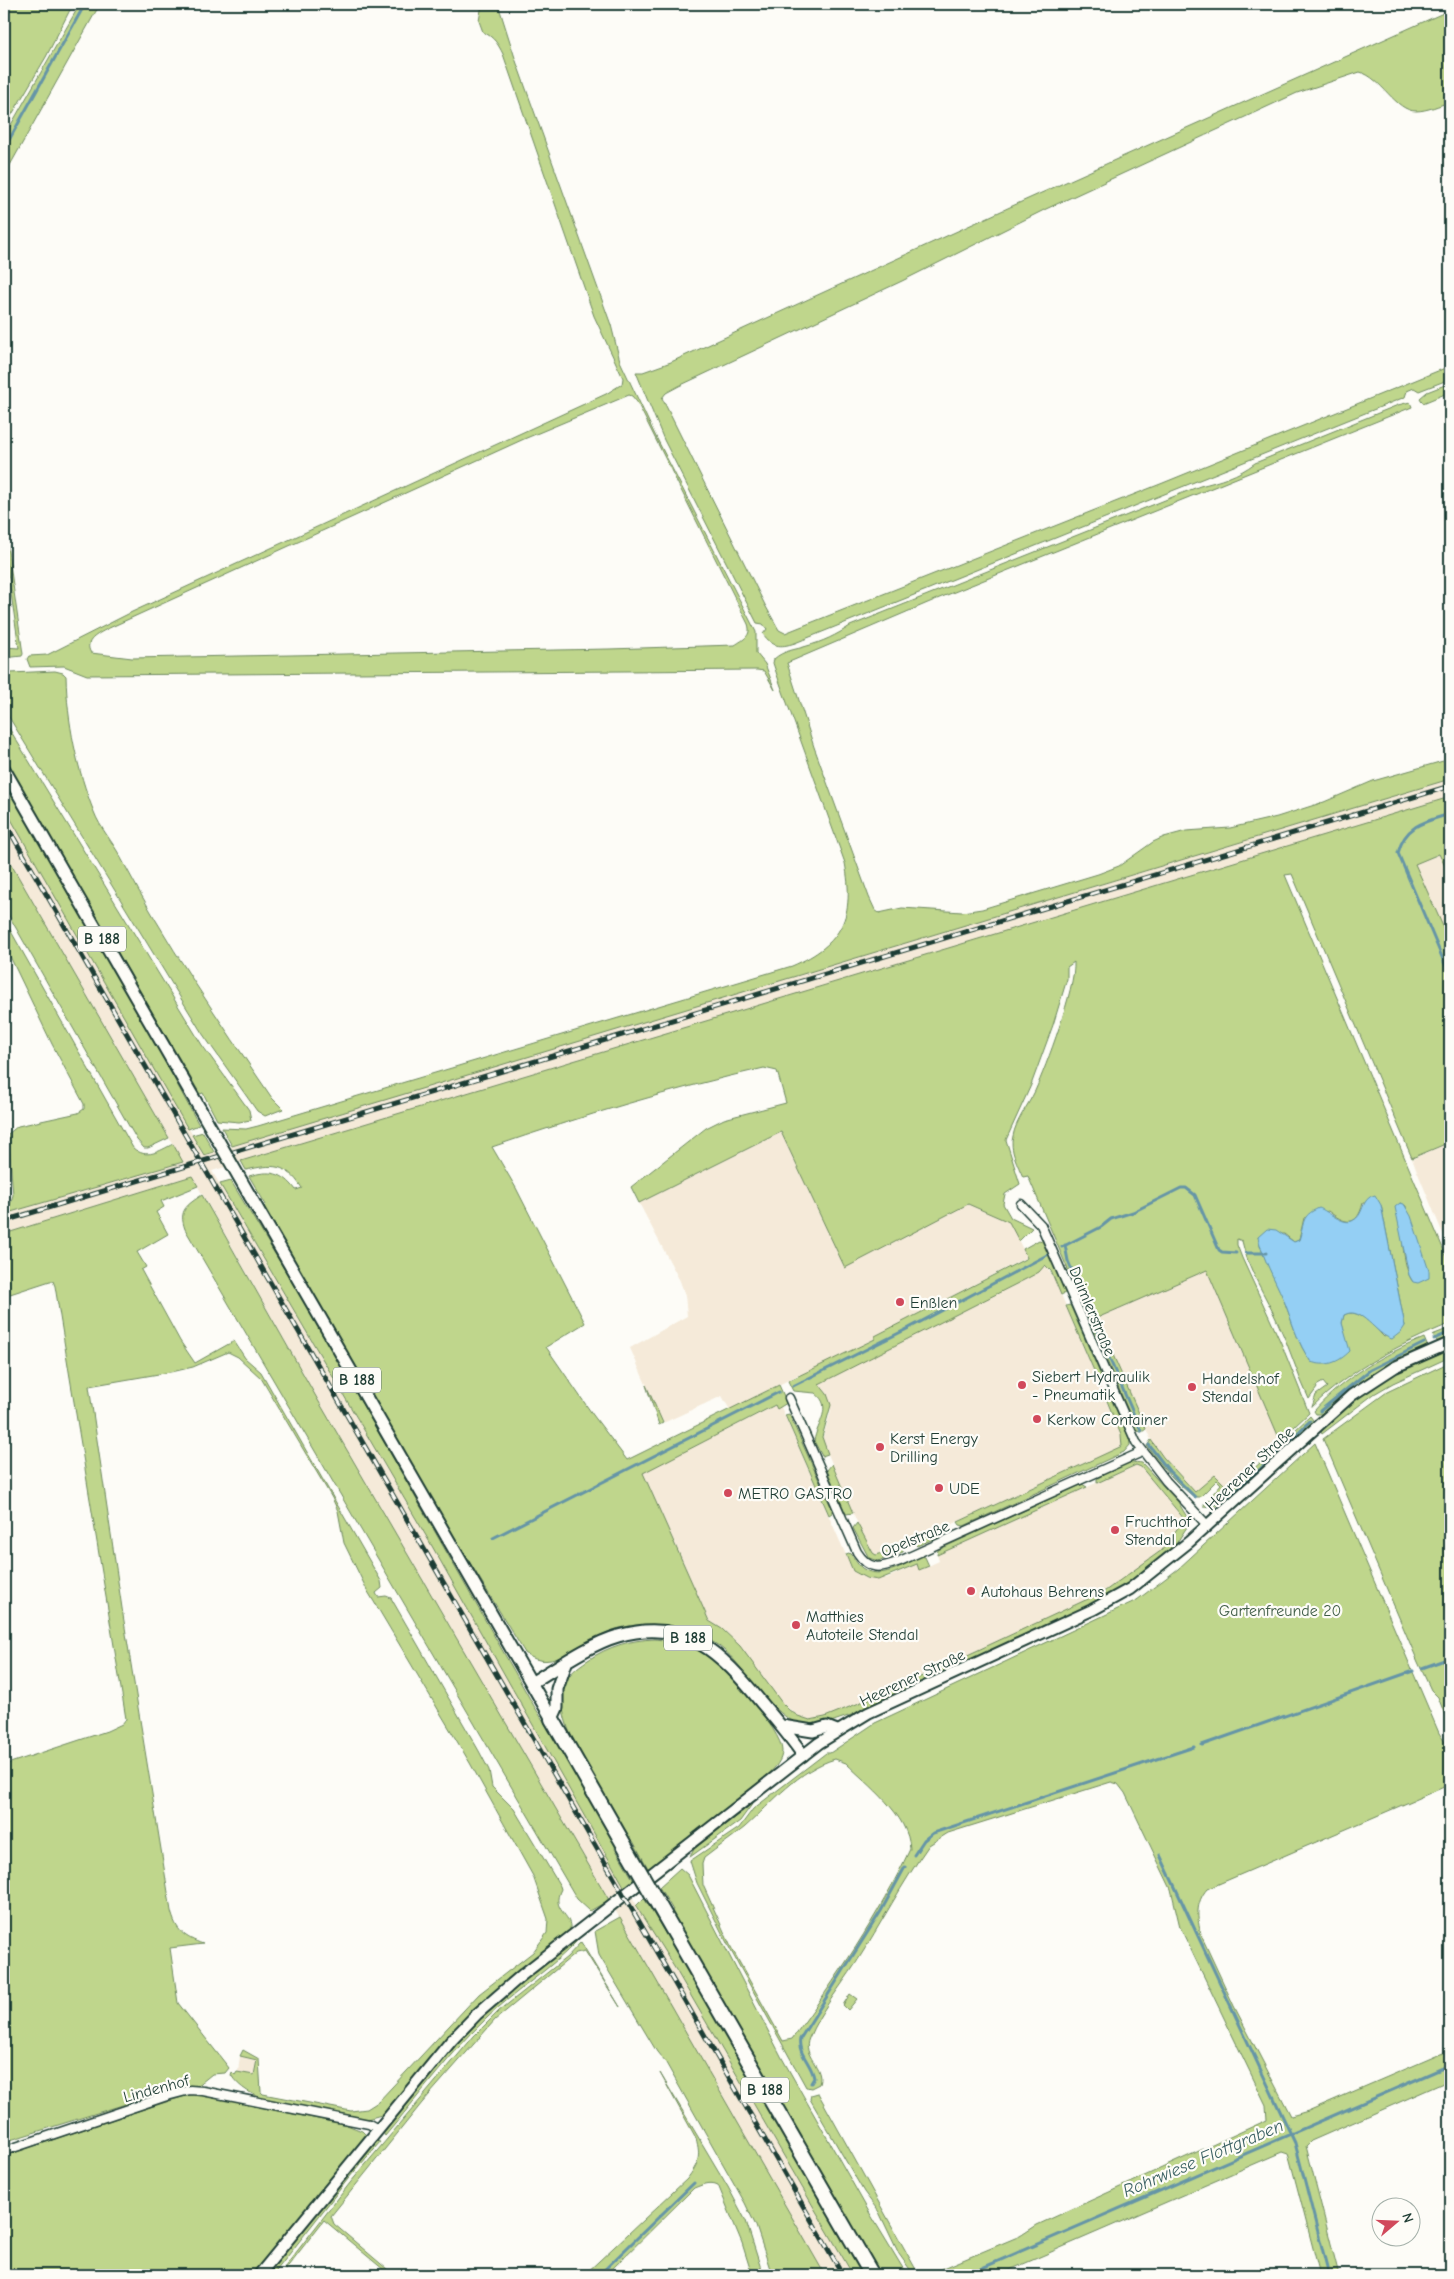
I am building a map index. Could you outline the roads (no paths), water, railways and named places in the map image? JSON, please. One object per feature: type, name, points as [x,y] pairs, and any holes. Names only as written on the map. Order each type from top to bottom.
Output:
[{"type":"highway","name":"B 188","points":[[552,1719],[872,2275]]},
{"type":"main road","name":"B 188","points":[[4,769],[552,1719]]},
{"type":"main road","name":"Heerener Straße","points":[[259,2275],[451,2041],[492,1999],[803,1755],[836,1732],[891,1702],[1107,1602],[1151,1574],[1208,1526],[1352,1395],[1395,1367],[1450,1343]]},
{"type":"main road","name":"B 188","points":[[531,1683],[597,1645],[627,1634],[653,1631],[685,1637],[706,1647],[724,1659],[782,1726],[803,1755]]},
{"type":"main road","points":[[552,1719],[557,1708],[557,1689],[566,1663]]},
{"type":"main road","points":[[782,1726],[814,1732],[827,1727],[836,1732]]},
{"type":"street","name":"Daimlerstraße","points":[[1021,1204],[1041,1225],[1130,1430],[1142,1452],[1208,1526]]},
{"type":"street","name":"Opelstraße","points":[[788,1398],[857,1552],[864,1562],[875,1568],[900,1561],[1142,1452]]},
{"type":"street","name":"Lindenhof","points":[[4,2152],[167,2096],[190,2090],[368,2124],[378,2129]]},
{"type":"water","points":[[1375,1195],[1381,1205],[1405,1326],[1392,1339],[1357,1314],[1344,1315],[1342,1323],[1350,1351],[1332,1363],[1311,1362],[1298,1339],[1258,1237],[1267,1229],[1276,1230],[1294,1242],[1299,1240],[1304,1221],[1313,1211],[1319,1208],[1344,1221],[1352,1221],[1359,1215],[1367,1200]]},
{"type":"water","points":[[1400,1203],[1404,1204],[1411,1216],[1429,1271],[1429,1278],[1418,1283],[1413,1282],[1409,1275],[1395,1207]]},
{"type":"waterway","points":[[4,149],[85,4]]},
{"type":"waterway","points":[[1450,814],[1425,822],[1411,830],[1401,844],[1398,853],[1450,976]]},
{"type":"waterway","points":[[1450,1005],[1448,1012],[1450,1019]]},
{"type":"waterway","points":[[1062,1247],[1101,1227],[1111,1219],[1133,1212],[1181,1188],[1186,1188],[1195,1195],[1219,1250],[1236,1253]]},
{"type":"waterway","points":[[1065,1245],[1068,1261],[1101,1339]]},
{"type":"waterway","points":[[1246,1253],[1266,1253]]},
{"type":"waterway","points":[[793,1386],[909,1328],[1047,1255]]},
{"type":"waterway","points":[[1434,1339],[1450,1332]]},
{"type":"waterway","points":[[1320,1411],[1370,1370],[1424,1343]]},
{"type":"waterway","points":[[1107,1353],[1141,1431]]},
{"type":"waterway","points":[[493,1538],[779,1392]]},
{"type":"waterway","points":[[1208,1505],[1218,1502],[1245,1483],[1310,1421]]},
{"type":"waterway","points":[[1149,1445],[1169,1471],[1195,1497]]},
{"type":"waterway","points":[[1422,1668],[1450,1658]]},
{"type":"waterway","points":[[1202,1745],[1413,1671]]},
{"type":"waterway","points":[[914,1855],[924,1840],[933,1833],[1194,1747]]},
{"type":"waterway","points":[[1160,1855],[1295,2143],[1329,2275]]},
{"type":"waterway","points":[[811,2083],[814,2078],[813,2073],[801,2049],[800,2039],[881,1911],[905,1867]]},
{"type":"waterway","name":"Rohrwiese Flottgraben","points":[[966,2275],[1450,2065]]},
{"type":"waterway","points":[[599,2275],[694,2183]]},
{"type":"railway","points":[[4,1221],[1450,786]]},
{"type":"railway","points":[[4,821],[843,2275]]},
{"type":"place","name":"Enßlen","points":[[900,1302]]},
{"type":"place","name":"Siebert Hydraulik - Pneumatik","points":[[1022,1385]]},
{"type":"place","name":"Handelshof Stendal","points":[[1192,1387]]},
{"type":"place","name":"Kerkow Container","points":[[1037,1419]]},
{"type":"place","name":"Kerst Energy Drilling","points":[[880,1447]]},
{"type":"place","name":"UDE","points":[[939,1488]]},
{"type":"place","name":"METRO GASTRO","points":[[728,1493]]},
{"type":"place","name":"Fruchthof Stendal","points":[[1115,1530]]},
{"type":"place","name":"Autohaus Behrens","points":[[971,1591]]},
{"type":"place","name":"Matthies Autoteile Stendal","points":[[796,1625]]},
{"type":"park label","name":"Gartenfreunde 20","points":[[1280,1610]]}]
